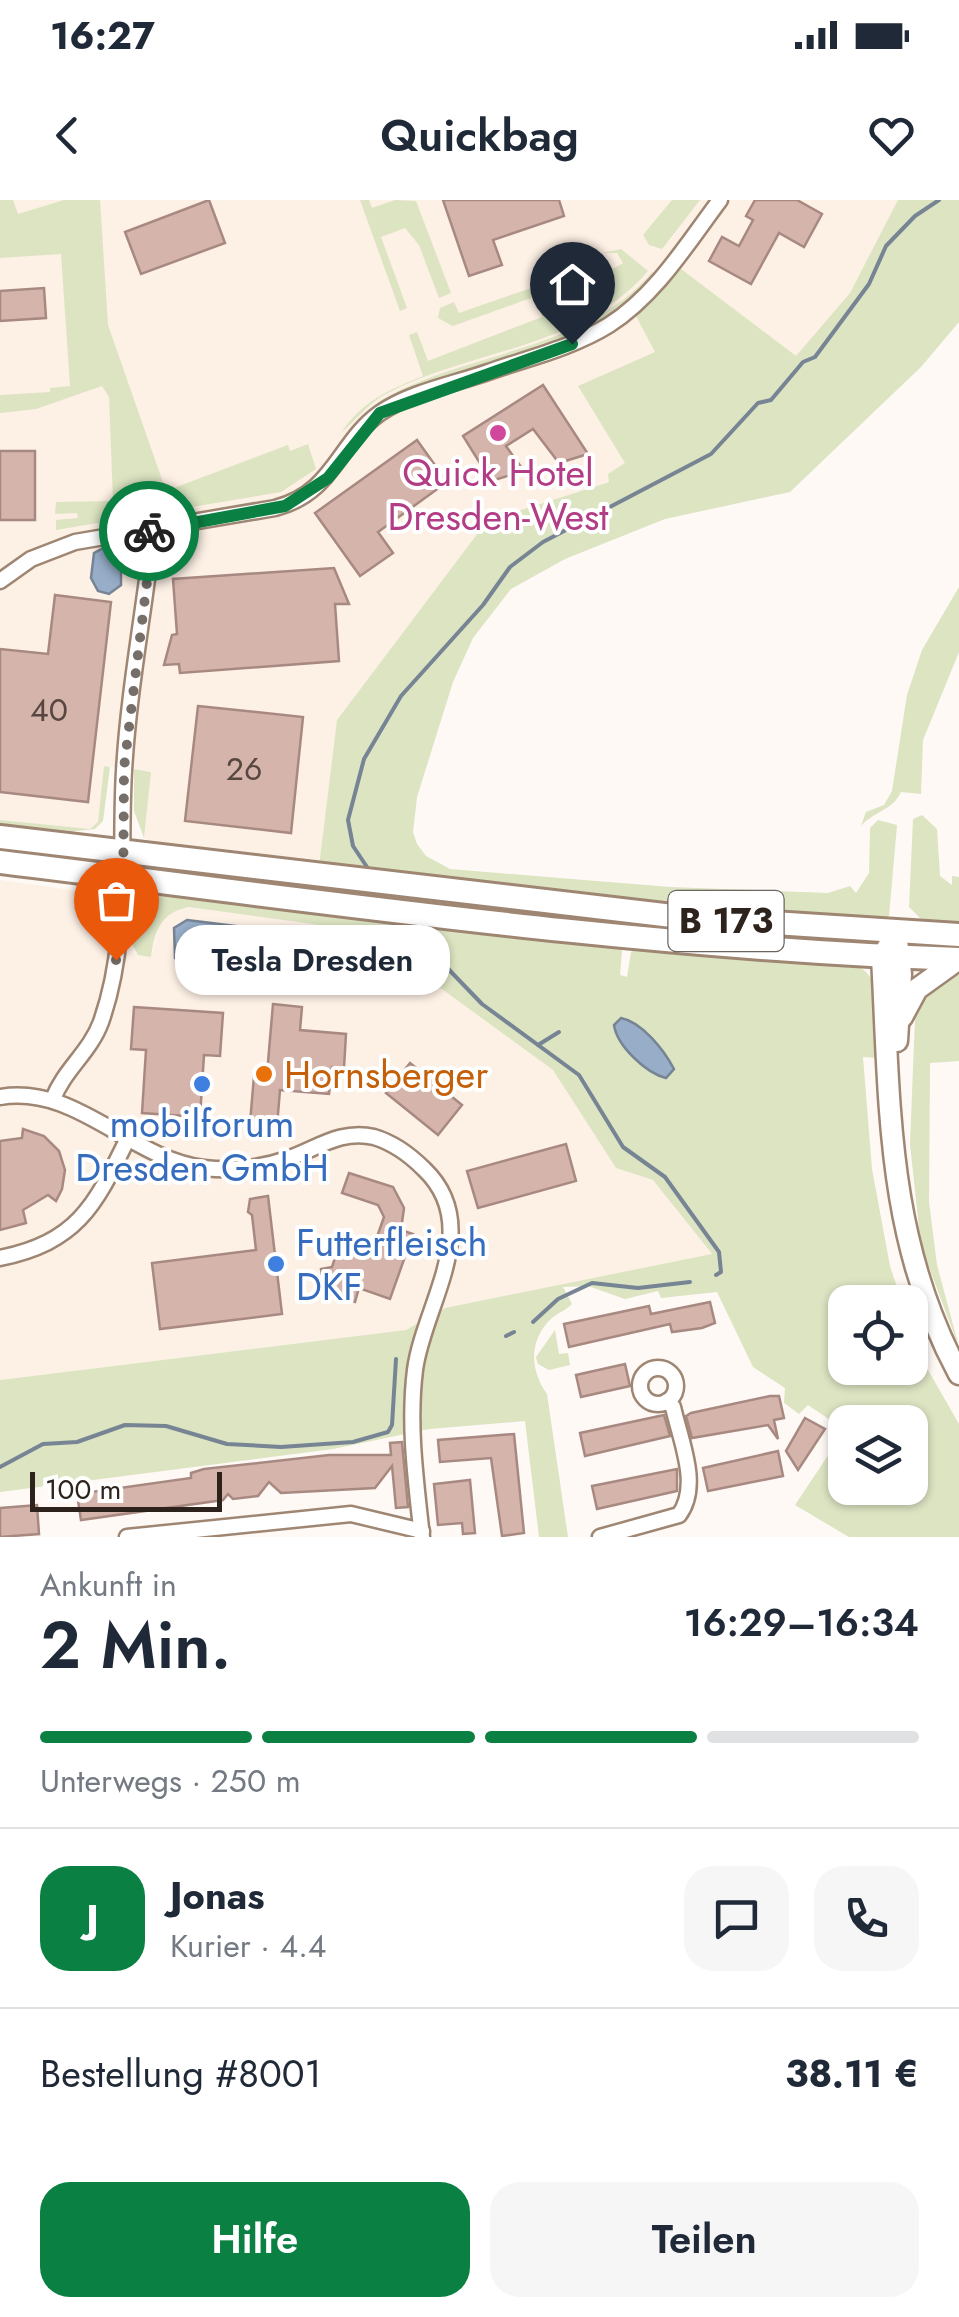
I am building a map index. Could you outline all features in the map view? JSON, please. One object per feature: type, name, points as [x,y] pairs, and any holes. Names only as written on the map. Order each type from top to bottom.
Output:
[{"type":"main road","name":"B 173","points":[[0,838],[680,917],[959,935]]},
{"type":"main road","name":"B 173","points":[[0,862],[694,943],[959,959]]},
{"type":"main road","points":[[896,933],[891,957],[892,1159],[906,1244],[934,1324],[959,1374]]},
{"type":"main road","points":[[890,1093],[899,1023],[891,957]]},
{"type":"main road","points":[[899,1023],[916,989],[959,959]]},
{"type":"street","points":[[0,581],[52,548],[295,502],[328,478],[380,413],[572,344],[608,326],[638,303],[720,200]]},
{"type":"street","points":[[53,1099],[60,1081],[94,1040],[122,929],[124,768],[150,557],[148,531]]},
{"type":"street","points":[[0,1097],[53,1099],[126,1142],[179,1164],[237,1169],[281,1161],[339,1138],[372,1137],[409,1154],[432,1177],[448,1214],[450,1255],[415,1367],[412,1431],[422,1534],[351,1514],[127,1537]]},
{"type":"street","points":[[0,1258],[38,1248],[76,1226],[90,1210],[126,1142]]},
{"type":"street","points":[[600,1537],[679,1515],[686,1505],[689,1480],[667,1401]]},
{"type":"shaded area","points":[[0,200],[899,200],[850,293],[796,356],[614,480],[487,521],[337,720],[319,866],[156,847],[144,838],[151,771],[104,766],[98,822],[90,829],[0,820]]},
{"type":"shaded area","points":[[0,880],[79,891],[87,914],[131,929],[134,953],[151,957],[160,922],[172,911],[189,907],[409,937],[413,968],[553,1070],[616,1168],[653,1180],[712,1255],[445,1308],[406,1330],[0,1380]]},
{"type":"green space","points":[[0,200],[13,200],[18,214],[64,200],[100,200],[108,325],[166,491],[288,445],[290,451],[308,444],[316,469],[281,492],[56,530],[56,520],[78,518],[77,513],[55,514],[56,502],[113,501],[109,397],[102,386],[36,409],[0,413],[0,395],[50,392],[50,388],[70,386],[61,254],[0,258]]},
{"type":"green space","points":[[360,200],[369,200],[372,208],[395,200],[416,201],[451,293],[439,298],[419,245],[405,228],[381,237],[407,308],[400,311]]},
{"type":"green space","points":[[672,200],[700,200],[662,249],[649,245],[643,235]]},
{"type":"green space","points":[[898,200],[959,200],[959,322],[921,367],[790,492],[665,519],[565,559],[511,589],[473,638],[453,682],[417,797],[413,832],[426,856],[450,869],[670,887],[828,893],[850,886],[856,893],[869,873],[870,828],[878,820],[897,825],[889,916],[881,921],[605,901],[438,877],[319,866],[337,720],[487,521],[609,482],[608,474],[625,463],[578,386],[655,352],[636,316],[681,269],[796,356],[850,293]]},
{"type":"green space","points":[[621,249],[648,271],[621,297],[591,317],[558,333],[454,366],[386,394],[341,433],[367,405],[388,392],[423,376],[409,335],[417,332],[428,361],[542,317],[534,297],[453,326],[438,318],[440,308],[454,302],[459,313],[537,286],[547,313],[586,294],[583,286],[623,263],[617,253],[602,253]]},
{"type":"green space","points":[[653,271],[642,292],[616,312],[539,347],[393,397],[346,434],[371,407],[406,388],[579,326],[619,302]]},
{"type":"green space","points":[[959,587],[959,652],[923,740],[921,794],[901,792],[893,803],[861,826],[866,812],[884,805],[892,791],[907,695],[922,650]]},
{"type":"green space","points":[[104,766],[110,767],[103,821],[95,829],[67,832],[63,838],[0,830],[0,820],[90,829],[98,822]]},
{"type":"green space","points":[[134,769],[151,772],[144,838],[134,811]]},
{"type":"green space","points":[[922,815],[937,829],[940,876],[952,885],[952,876],[959,877],[959,925],[926,924],[909,907],[913,819]]},
{"type":"green space","points":[[156,892],[617,944],[622,951],[620,975],[627,977],[631,952],[645,944],[706,957],[856,966],[866,972],[877,993],[880,1019],[880,1058],[863,1057],[872,1169],[896,1285],[828,1285],[828,1385],[928,1385],[928,1370],[959,1424],[959,1537],[849,1537],[795,1505],[828,1456],[828,1505],[928,1505],[928,1405],[828,1405],[828,1419],[808,1405],[799,1414],[784,1403],[785,1388],[753,1367],[717,1292],[661,1298],[658,1291],[625,1299],[588,1286],[563,1287],[572,1304],[544,1327],[534,1355],[537,1375],[547,1394],[568,1537],[539,1537],[525,1421],[429,1429],[333,1449],[0,1492],[0,1380],[406,1330],[445,1308],[712,1254],[653,1180],[616,1168],[553,1070],[413,968],[408,937],[189,907],[165,918],[151,957],[138,955],[129,939],[143,900]]},
{"type":"green space","points":[[959,974],[959,1061],[930,1063],[929,1202],[937,1265],[959,1347],[921,1246],[910,1144],[915,1018],[929,992]]},
{"type":"green space","points":[[555,1330],[559,1354],[568,1353],[570,1365],[549,1370],[538,1364],[536,1357]]},
{"type":"water","points":[[107,546],[121,554],[121,585],[109,594],[98,591],[91,578],[94,553]]},
{"type":"water","points":[[187,920],[380,944],[390,955],[389,964],[376,969],[248,968],[184,961],[175,958],[174,928]]},
{"type":"water","points":[[621,1018],[644,1031],[664,1054],[674,1069],[666,1078],[650,1071],[626,1050],[614,1025]]},
{"type":"building","points":[[209,200],[225,243],[141,274],[125,232]]},
{"type":"building","points":[[443,200],[559,200],[564,216],[493,240],[502,265],[469,276]]},
{"type":"building","points":[[755,200],[797,200],[822,214],[804,247],[779,233],[751,284],[709,261],[722,237],[739,246],[753,220],[746,216]]},
{"type":"building","points":[[596,264],[602,279],[583,286],[577,271]]},
{"type":"building","points":[[44,288],[46,318],[0,321],[0,291]]},
{"type":"building","name":"Quick Hotel Dresden-West","points":[[543,385],[588,454],[559,463],[533,429],[506,446],[524,471],[491,481],[463,436]]},
{"type":"building","points":[[417,440],[447,482],[378,532],[393,553],[360,576],[315,513]]},
{"type":"building","points":[[0,451],[35,451],[35,520],[0,520]]},
{"type":"building","points":[[334,568],[349,604],[335,604],[339,661],[180,673],[179,664],[164,665],[172,635],[177,634],[173,579]]},
{"type":"building","points":[[55,595],[111,602],[88,802],[0,792],[0,649],[48,654]]},
{"type":"building","points":[[198,706],[303,717],[291,833],[185,821]]},
{"type":"building","points":[[273,1004],[302,1007],[300,1030],[346,1034],[344,1068],[332,1067],[329,1094],[280,1090],[276,1138],[249,1135],[254,1076],[264,1076],[268,1062]]},
{"type":"building","points":[[134,1007],[223,1013],[220,1056],[204,1055],[200,1117],[142,1113],[146,1050],[131,1049]]},
{"type":"building","points":[[410,1063],[462,1105],[438,1135],[386,1093]]},
{"type":"building","points":[[23,1129],[44,1136],[59,1151],[65,1170],[62,1189],[56,1201],[48,1195],[23,1210],[26,1223],[0,1230],[0,1141],[22,1138]]},
{"type":"building","points":[[566,1144],[576,1181],[478,1208],[467,1171]]},
{"type":"building","points":[[349,1173],[393,1187],[404,1208],[401,1230],[413,1234],[390,1299],[359,1288],[355,1302],[324,1291],[321,1269],[332,1267],[341,1240],[372,1251],[384,1217],[378,1205],[342,1193]]},
{"type":"building","points":[[268,1196],[282,1314],[160,1329],[152,1263],[256,1250],[252,1215],[248,1212],[250,1199]]},
{"type":"building","points":[[710,1302],[715,1323],[702,1328],[672,1332],[670,1324],[569,1347],[564,1324],[649,1306],[651,1314]]},
{"type":"building","points":[[625,1364],[630,1386],[581,1397],[576,1375]]},
{"type":"building","points":[[779,1396],[784,1418],[774,1420],[778,1439],[768,1425],[692,1438],[686,1416],[691,1413]]},
{"type":"building","points":[[664,1415],[670,1436],[585,1456],[580,1433]]},
{"type":"building","points":[[805,1418],[825,1429],[798,1470],[786,1451]]},
{"type":"building","points":[[514,1434],[524,1533],[502,1536],[491,1458],[440,1462],[438,1440]]},
{"type":"building","points":[[402,1442],[408,1507],[396,1508],[392,1466],[375,1488],[281,1493],[269,1482],[258,1496],[233,1499],[228,1494],[223,1500],[81,1520],[77,1494],[191,1478],[191,1473],[204,1469],[329,1455],[391,1455],[390,1443]]},
{"type":"building","points":[[778,1451],[783,1476],[708,1491],[703,1468]]},
{"type":"building","points":[[677,1469],[677,1491],[597,1509],[592,1486]]},
{"type":"building","points":[[470,1480],[475,1533],[463,1534],[462,1523],[438,1525],[434,1484]]},
{"type":"building","points":[[37,1505],[39,1534],[0,1537],[0,1508]]},
{"type":"waterway","points":[[371,873],[353,846],[348,820],[364,759],[401,696],[483,605],[510,567],[543,542],[711,454],[758,403],[771,400],[803,362],[815,357],[869,284],[886,246],[915,216],[939,200]]},
{"type":"waterway","points":[[403,922],[482,1004],[579,1075],[623,1147],[665,1177],[719,1252],[721,1272],[716,1275]]},
{"type":"waterway","points":[[399,946],[409,931]]},
{"type":"waterway","points":[[538,1045],[559,1032]]},
{"type":"waterway","points":[[533,1322],[558,1299],[592,1283],[638,1288],[690,1282]]},
{"type":"waterway","points":[[506,1336],[514,1332]]},
{"type":"waterway","points":[[0,1467],[43,1444],[77,1442],[125,1425],[166,1426],[227,1444],[281,1447],[353,1442],[388,1432],[392,1425],[396,1359]]},
{"type":"way so far","points":[[116,960],[123,912],[124,768],[150,557],[149,531]]},
{"type":"place","name":"Quick Hotel Dresden-West","points":[[498,433]]},
{"type":"place","name":"Tesla Dresden","points":[[116,960]]},
{"type":"place","name":"Hornsberger","points":[[264,1074]]},
{"type":"place","name":"mobilforum Dresden GmbH","points":[[202,1084]]},
{"type":"place","name":"Futterfleisch DKF","points":[[276,1264]]},
{"type":"route","points":[[149,531],[285,506],[328,478],[380,413],[400,402],[572,344]]}]
